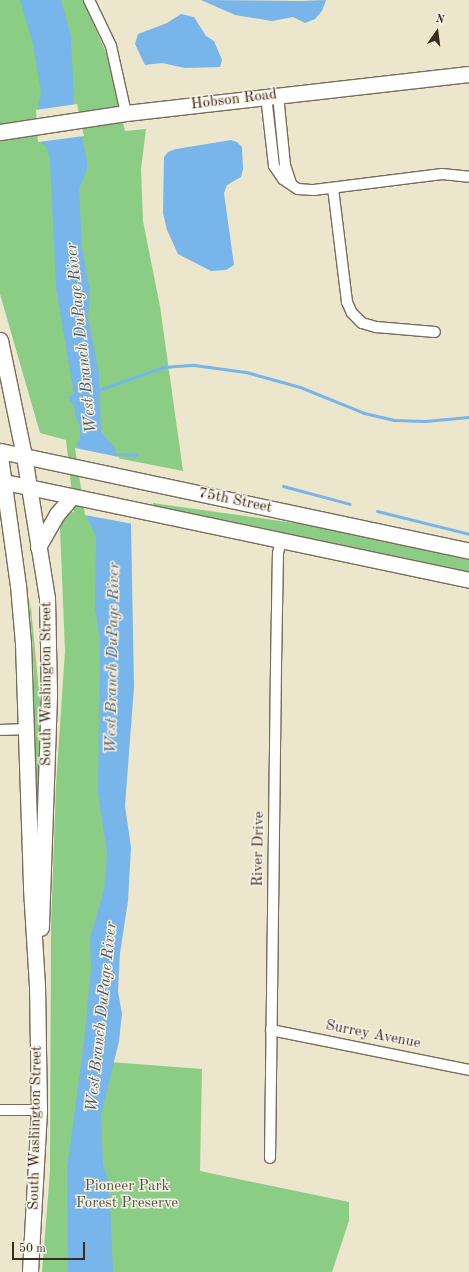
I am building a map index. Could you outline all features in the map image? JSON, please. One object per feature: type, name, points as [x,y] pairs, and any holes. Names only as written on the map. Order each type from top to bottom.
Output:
[{"type":"main road","name":"Hobson Road","points":[[0,132],[126,113],[469,74]]},
{"type":"main road","name":"South Washington Street","points":[[0,340],[24,456],[47,598],[49,672],[44,888],[37,984]]},
{"type":"main road","name":"75th Street","points":[[0,451],[469,551]]},
{"type":"main road","name":"South Washington Street","points":[[0,456],[1,482],[18,585],[24,643],[31,888],[37,984],[39,1110],[30,1272]]},
{"type":"main road","name":"75th Street","points":[[1,482],[469,580]]},
{"type":"main road","points":[[38,547],[57,514],[72,497]]},
{"type":"street","points":[[89,0],[111,46],[126,113]]},
{"type":"street","points":[[272,96],[274,166],[283,179],[292,186],[306,190],[333,188],[431,175],[469,177]]},
{"type":"street","points":[[333,188],[348,302],[352,313],[362,323],[376,327],[435,332]]},
{"type":"street","name":"River Drive","points":[[270,1158],[278,566],[281,541]]},
{"type":"street","points":[[0,730],[26,729]]},
{"type":"street","name":"Surrey Avenue","points":[[271,1030],[469,1070]]},
{"type":"street","points":[[0,1110],[39,1110]]},
{"type":"green space","name":"Pioneer Park Forest Preserve","points":[[0,0],[83,0],[107,55],[125,131],[146,129],[141,169],[143,221],[160,306],[183,471],[117,458],[119,849],[97,1061],[202,1069],[200,1171],[349,1202],[349,1221],[332,1272],[42,1272],[50,1171],[51,927],[56,786],[65,651],[60,528],[67,513],[74,512],[66,440],[40,433],[0,294]]},
{"type":"green space","points":[[153,503],[315,526],[469,560],[469,573],[153,506]]},
{"type":"green space","points":[[29,599],[43,733],[36,848],[33,652]]},
{"type":"water","name":"West Branch DuPage River","points":[[20,0],[61,0],[71,37],[74,103],[87,160],[87,170],[79,189],[82,248],[90,291],[88,318],[99,373],[101,432],[115,448],[131,524],[134,687],[125,806],[131,847],[128,901],[120,953],[118,991],[122,1014],[119,1041],[101,1116],[103,1165],[109,1182],[113,1272],[68,1272],[67,1168],[84,1042],[91,969],[90,938],[104,890],[107,853],[98,793],[100,641],[95,608],[96,536],[87,518],[77,443],[80,439],[80,425],[76,419],[74,406],[68,397],[74,394],[56,288],[50,162],[47,148],[41,143],[38,108],[41,92],[33,44]]},
{"type":"water","points":[[201,0],[326,0],[322,11],[315,19],[305,23],[293,17],[272,21],[235,15]]},
{"type":"water","points":[[181,14],[194,17],[206,36],[214,41],[222,60],[220,67],[185,68],[162,63],[145,65],[135,44],[138,34],[167,23]]},
{"type":"water","points":[[231,140],[237,142],[242,147],[243,169],[241,177],[227,185],[224,193],[234,265],[226,270],[211,271],[178,254],[167,230],[163,213],[164,157],[168,152],[176,149]]},
{"type":"pier","points":[[77,104],[84,136],[38,142],[36,110]]},
{"type":"pier","points":[[75,448],[119,457],[133,524],[85,515]]},
{"type":"waterway","name":"West Branch DuPage River","points":[[96,391],[163,367],[194,365],[246,372],[300,387],[364,413],[394,420],[425,421],[469,417]]},
{"type":"waterway","points":[[113,454],[137,455]]},
{"type":"waterway","points":[[283,486],[350,504]]},
{"type":"waterway","points":[[377,511],[469,534]]}]
